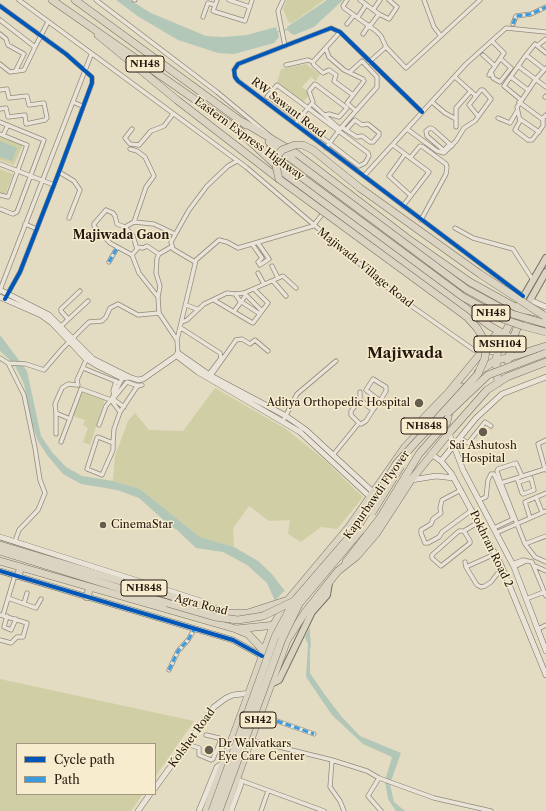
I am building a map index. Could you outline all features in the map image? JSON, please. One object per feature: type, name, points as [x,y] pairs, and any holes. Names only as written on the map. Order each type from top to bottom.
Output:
[{"type":"highway","name":"Eastern Express Highway","points":[[52,0],[237,129],[440,284]]},
{"type":"highway","name":"Eastern Express Highway","points":[[76,0],[448,272]]},
{"type":"highway","name":"Kapurbawdi Flyover","points":[[92,27],[101,39],[112,48],[280,179],[467,317],[478,328],[486,348],[485,358],[478,374],[396,464],[357,528],[291,601],[275,637],[212,811]]},
{"type":"highway","points":[[243,122],[297,154],[448,272],[517,308],[546,315]]},
{"type":"highway","points":[[237,129],[284,173],[328,206],[440,284],[502,333],[513,339]]},
{"type":"highway","points":[[280,179],[277,173],[276,161],[282,150],[295,145],[313,150],[360,188],[480,274],[546,315]]},
{"type":"highway","points":[[440,284],[448,272]]},
{"type":"highway","name":"NH48","points":[[448,272],[480,298],[512,314],[546,324]]},
{"type":"highway","name":"NH48","points":[[440,284],[493,314],[523,326],[546,332]]},
{"type":"highway","name":"MSH104","points":[[498,383],[497,356],[502,333],[517,308]]},
{"type":"highway","points":[[524,310],[513,339],[508,358],[507,377],[546,362]]},
{"type":"highway","points":[[420,430],[420,422],[448,393],[482,352],[502,333]]},
{"type":"highway","points":[[497,356],[508,358],[546,346]]},
{"type":"highway","name":"Kapurbawdi Flyover","points":[[219,811],[282,639],[299,604],[364,526],[403,462],[449,412],[488,375],[546,353]]},
{"type":"highway","name":"NH848","points":[[291,601],[304,580],[349,527],[394,460],[420,430],[469,380],[497,356]]},
{"type":"highway","name":"NH848","points":[[338,571],[358,556],[376,534],[411,480],[449,433],[487,390],[507,377]]},
{"type":"highway","points":[[0,551],[215,617],[238,620],[263,616],[291,601],[306,611],[324,594],[329,581],[380,518],[419,454],[446,422],[449,412]]},
{"type":"highway","name":"Agra Road","points":[[0,545],[24,548],[228,613],[248,613],[291,601]]},
{"type":"highway","name":"Agra Road","points":[[0,561],[236,630],[262,628],[274,624],[293,630]]},
{"type":"highway","points":[[16,576],[21,567]]},
{"type":"highway","points":[[304,580],[324,594]]},
{"type":"highway","points":[[87,597],[90,587]]},
{"type":"highway","name":"SH42","points":[[206,811],[230,745],[254,694],[263,653],[274,624],[291,601]]},
{"type":"highway","name":"SH42","points":[[225,811],[287,640],[306,611]]},
{"type":"highway","points":[[236,630],[248,634],[263,653]]},
{"type":"main road","points":[[517,308],[546,258]]},
{"type":"main road","points":[[524,310],[546,272]]},
{"type":"main road","points":[[271,684],[279,680],[312,612],[324,594]]},
{"type":"street","points":[[19,0],[91,55],[237,161],[314,226],[328,206]]},
{"type":"street","points":[[96,0],[217,92],[278,143]]},
{"type":"street","points":[[217,0],[213,11],[245,21],[252,0]]},
{"type":"street","points":[[230,0],[250,7]]},
{"type":"street","points":[[283,0],[278,8],[285,46]]},
{"type":"street","points":[[347,0],[343,6],[381,36],[386,47],[406,68],[480,0]]},
{"type":"street","points":[[360,0],[379,14],[389,19],[397,7],[389,0]]},
{"type":"street","points":[[373,10],[380,0]]},
{"type":"street","points":[[424,0],[434,27],[441,36]]},
{"type":"street","points":[[203,18],[208,3],[215,5]]},
{"type":"street","points":[[347,24],[366,5]]},
{"type":"street","points":[[0,6],[41,36],[92,77],[92,83],[20,272],[4,297]]},
{"type":"street","points":[[513,24],[516,16],[530,14],[546,7]]},
{"type":"street","points":[[363,34],[379,14]]},
{"type":"street","points":[[0,20],[35,47]]},
{"type":"street","points":[[0,64],[10,72],[24,70],[48,22]]},
{"type":"street","name":"RW Sawant Road","points":[[340,32],[331,28],[238,64],[234,70],[236,79],[523,296]]},
{"type":"street","points":[[364,176],[455,77],[506,28],[546,32]]},
{"type":"street","points":[[313,62],[340,32],[369,62],[422,112]]},
{"type":"street","points":[[0,34],[6,39],[8,45],[24,54]]},
{"type":"street","points":[[543,119],[504,86],[535,44],[538,45],[546,40]]},
{"type":"street","points":[[489,75],[501,59],[505,49],[492,41]]},
{"type":"street","points":[[538,45],[546,53]]},
{"type":"street","points":[[369,62],[386,47]]},
{"type":"street","points":[[16,70],[27,48]]},
{"type":"street","points":[[326,49],[329,57],[364,81],[348,104],[356,111]]},
{"type":"street","points":[[91,55],[0,290],[4,297],[41,315],[60,328],[88,357],[122,381],[143,379],[177,355]]},
{"type":"street","points":[[498,118],[510,123],[517,111],[520,101],[545,69],[526,55]]},
{"type":"street","points":[[484,58],[495,66]]},
{"type":"street","points":[[491,71],[493,78],[500,82],[511,68],[501,59]]},
{"type":"street","points":[[286,65],[308,60],[313,62],[314,65],[323,73],[329,70],[336,75],[334,80],[353,95]]},
{"type":"street","points":[[326,148],[377,87],[377,77],[362,61],[350,72]]},
{"type":"street","points":[[518,66],[546,88],[546,92]]},
{"type":"street","points":[[455,77],[476,96]]},
{"type":"street","points":[[511,77],[528,90]]},
{"type":"street","points":[[268,96],[359,166],[365,164],[369,156],[368,153],[324,115],[312,104],[313,102],[309,91],[317,83],[346,108],[338,117],[329,114],[324,115]]},
{"type":"street","points":[[264,101],[277,85],[308,108],[342,130],[357,137],[362,136],[370,142],[373,142],[379,135],[379,133],[368,124],[362,126],[355,120],[342,130]]},
{"type":"street","points":[[0,90],[8,89],[9,98],[27,96],[30,105],[43,103],[47,118],[46,120],[26,124],[25,115],[8,117],[6,108],[0,109]]},
{"type":"street","points":[[408,128],[440,153],[444,153],[464,128],[475,121],[491,99],[483,90],[481,90],[469,106],[478,116]]},
{"type":"street","points":[[456,127],[456,108],[471,91]]},
{"type":"street","points":[[73,102],[82,106]]},
{"type":"street","points":[[432,102],[445,113],[456,119]]},
{"type":"street","points":[[295,124],[312,104]]},
{"type":"street","points":[[517,111],[520,119],[539,132]]},
{"type":"street","points":[[132,129],[125,138],[130,144],[139,145],[151,131],[164,126],[173,114]]},
{"type":"street","points":[[520,119],[515,130],[528,140],[532,140],[543,126],[543,119],[546,115]]},
{"type":"street","points":[[0,122],[44,139],[32,176],[16,213],[12,214],[0,209]]},
{"type":"street","points":[[0,195],[8,198],[27,145],[2,135],[8,125]]},
{"type":"street","points":[[430,128],[434,129],[451,145],[442,149],[427,136],[426,131],[430,128]]},
{"type":"street","points":[[393,145],[429,172],[414,193],[410,195],[402,206]]},
{"type":"street","points":[[410,158],[420,146],[446,164],[447,167],[446,174],[421,220]]},
{"type":"street","points":[[125,228],[134,222],[146,187],[154,176],[144,157],[138,151],[130,149]]},
{"type":"street","points":[[405,154],[389,176],[410,195]]},
{"type":"street","points":[[171,247],[171,242],[189,210],[207,186],[228,166],[237,161]]},
{"type":"street","points":[[0,164],[54,185]]},
{"type":"street","points":[[59,172],[74,181],[80,190],[69,218]]},
{"type":"street","points":[[158,297],[139,273],[132,255],[110,243],[94,224],[106,210],[116,216],[117,224],[125,228],[133,236],[137,246],[143,248],[147,246],[159,254]]},
{"type":"street","points":[[134,222],[154,224],[176,234]]},
{"type":"street","points":[[25,224],[37,229]]},
{"type":"street","name":"Majiwada Village Road","points":[[195,262],[219,240],[227,242],[235,248],[259,243],[314,226],[400,298],[472,348],[497,356]]},
{"type":"street","points":[[455,228],[473,238],[513,248],[533,280]]},
{"type":"street","points":[[255,249],[259,243]]},
{"type":"street","points":[[252,244],[262,258],[258,262],[260,266],[269,259],[259,243]]},
{"type":"street","points":[[259,243],[269,256]]},
{"type":"street","points":[[132,255],[137,246]]},
{"type":"street","points":[[159,254],[171,247]]},
{"type":"street","points":[[171,247],[195,262],[177,340],[177,355]]},
{"type":"street","points":[[109,262],[117,248]]},
{"type":"street","points":[[159,254],[156,273],[160,286],[158,297],[159,313],[177,340]]},
{"type":"street","points":[[272,266],[278,278]]},
{"type":"street","points":[[258,273],[264,284]]},
{"type":"street","points":[[235,310],[245,294],[254,288],[278,278],[285,277],[296,288]]},
{"type":"street","points":[[272,281],[286,296]]},
{"type":"street","points":[[214,300],[250,322],[253,322],[268,303],[254,288]]},
{"type":"street","points":[[68,319],[61,309],[80,291]]},
{"type":"street","points":[[182,322],[187,320],[204,304],[227,293],[245,294],[261,313]]},
{"type":"street","points":[[235,294],[240,301],[261,313]]},
{"type":"street","points":[[530,300],[546,307]]},
{"type":"street","points":[[60,328],[88,301]]},
{"type":"street","points":[[0,358],[9,363],[26,364],[44,370],[89,322],[102,321],[106,317],[110,308],[118,304],[138,315],[159,313]]},
{"type":"street","points":[[186,305],[197,309]]},
{"type":"street","points":[[181,328],[220,353],[220,358],[209,376]]},
{"type":"street","points":[[209,376],[236,340],[242,339],[250,344],[255,340],[268,351]]},
{"type":"street","points":[[177,355],[209,376],[300,429],[371,493]]},
{"type":"street","points":[[77,385],[77,380],[88,357]]},
{"type":"street","points":[[284,419],[297,394],[336,361]]},
{"type":"street","points":[[9,363],[24,396],[40,480],[45,493],[38,510],[19,530],[15,541]]},
{"type":"street","points":[[83,368],[122,381],[128,381],[140,385]]},
{"type":"street","points":[[441,461],[476,418],[502,394],[546,377]]},
{"type":"street","points":[[331,457],[359,423],[362,424],[366,420],[380,401],[386,391],[386,387],[373,379],[366,390],[380,401]]},
{"type":"street","points":[[138,380],[140,385]]},
{"type":"street","points":[[99,425],[106,406],[122,381]]},
{"type":"street","points":[[122,381],[113,399],[124,407]]},
{"type":"street","points":[[56,434],[55,404],[59,392],[66,385],[77,385],[81,389],[111,400],[120,412]]},
{"type":"street","points":[[114,443],[98,437],[87,469],[102,475],[113,450],[114,443],[114,429],[120,412],[140,385]]},
{"type":"street","points":[[61,442],[81,389]]},
{"type":"street","points":[[359,423],[351,415],[351,411],[360,400],[360,392]]},
{"type":"street","points":[[360,400],[373,410]]},
{"type":"street","points":[[56,414],[70,419]]},
{"type":"street","points":[[460,438],[468,443],[485,422],[491,426]]},
{"type":"street","name":"Pokhran Road 2","points":[[449,433],[463,470],[513,566],[546,651]]},
{"type":"street","points":[[501,483],[546,470],[538,444],[546,440]]},
{"type":"street","points":[[541,455],[546,453]]},
{"type":"street","name":"Pokhran Road 2","points":[[431,454],[441,461],[454,478],[495,554],[546,675]]},
{"type":"street","points":[[519,479],[531,478],[534,490],[523,494],[519,479],[516,463],[498,469],[497,471],[525,544],[535,557],[546,562]]},
{"type":"street","points":[[479,500],[487,496],[488,480],[491,474],[494,474],[513,519],[495,530]]},
{"type":"street","points":[[411,480],[436,476],[454,478]]},
{"type":"street","points":[[461,490],[442,500],[440,508],[441,514],[421,530],[420,533],[425,543],[439,537],[442,532],[472,510]]},
{"type":"street","points":[[530,518],[524,503],[546,493]]},
{"type":"street","points":[[495,530],[518,524],[544,512],[536,497]]},
{"type":"street","points":[[464,531],[470,540],[470,543],[441,566],[432,558],[432,555],[458,531],[464,531],[477,523]]},
{"type":"street","points":[[525,544],[545,536],[546,541]]},
{"type":"street","points":[[0,537],[15,541],[24,548]]},
{"type":"street","points":[[495,554],[465,564],[477,585],[481,587],[491,582],[502,568]]},
{"type":"street","points":[[513,566],[526,561],[532,562],[535,566],[546,571]]},
{"type":"street","points":[[535,566],[546,596]]},
{"type":"street","points":[[0,571],[194,630],[232,640],[263,653]]},
{"type":"street","points":[[16,576],[8,598],[4,615],[4,627],[11,630],[16,619]]},
{"type":"street","points":[[526,599],[544,592]]},
{"type":"street","points":[[24,603],[27,593]]},
{"type":"street","points":[[8,598],[36,608],[41,599]]},
{"type":"street","points":[[0,640],[11,643],[17,637],[23,637],[27,623],[4,615]]},
{"type":"street","points":[[538,629],[546,625]]},
{"type":"street","points":[[254,694],[284,626]]},
{"type":"street","points":[[169,670],[178,651],[188,640],[194,630]]},
{"type":"street","name":"Kolshet Road","points":[[156,787],[214,707],[233,695],[254,694]]},
{"type":"street","points":[[260,715],[314,734]]},
{"type":"street","points":[[206,735],[219,738],[220,742],[230,745]]},
{"type":"street","points":[[251,740],[332,760],[367,771],[379,778],[434,798],[492,811]]},
{"type":"street","points":[[187,744],[198,748],[199,754],[202,757],[211,760],[215,756],[220,742]]},
{"type":"street","points":[[198,811],[217,767],[225,760],[215,756]]},
{"type":"street","points":[[332,760],[330,787],[340,801],[344,811]]},
{"type":"street","points":[[236,778],[324,811]]},
{"type":"street","points":[[231,811],[241,784],[236,778]]},
{"type":"street","points":[[379,778],[368,796],[381,811]]},
{"type":"street","points":[[261,811],[268,791]]},
{"type":"street","points":[[138,811],[149,795]]},
{"type":"green space","points":[[287,0],[324,0],[292,23],[289,23],[283,9]]},
{"type":"green space","points":[[306,64],[320,74],[316,81],[311,77],[302,87],[310,94],[303,102],[277,83],[281,69]]},
{"type":"green space","points":[[0,135],[23,144],[14,165],[0,160]]},
{"type":"green space","points":[[0,169],[13,174],[5,196],[0,194]]},
{"type":"green space","points":[[215,388],[286,429],[322,458],[363,497],[337,529],[321,527],[301,542],[288,534],[290,520],[269,521],[249,506],[233,528],[234,547],[200,537],[140,489],[113,481],[115,456],[128,421],[135,413],[149,430],[183,431]]},
{"type":"green space","points":[[83,392],[105,400],[90,445],[83,442],[88,428],[83,425],[85,420],[73,416]]},
{"type":"green space","points":[[0,679],[194,721],[156,776],[156,743],[16,743],[16,795],[142,795],[131,811],[0,811]]},
{"type":"shaded area","points":[[116,0],[130,0],[151,13],[206,36],[223,37],[247,35],[276,27],[279,37],[274,43],[234,54],[218,53],[178,40],[139,17]]},
{"type":"shaded area","points":[[327,0],[343,0],[314,27],[294,35],[289,32],[287,27]]},
{"type":"shaded area","points":[[0,141],[17,148],[12,161],[0,157]]},
{"type":"shaded area","points":[[0,335],[27,371],[41,436],[52,452],[66,467],[82,476],[113,481],[140,489],[200,537],[234,547],[258,561],[271,573],[285,591],[275,601],[267,583],[247,565],[223,552],[196,548],[139,498],[117,490],[81,484],[63,474],[47,455],[38,441],[32,424],[24,384],[14,364],[0,351]]},
{"type":"shaded area","points":[[310,627],[310,673],[325,695],[341,716],[360,736],[401,753],[390,784],[394,802],[405,811],[396,811],[388,799],[385,781],[392,757],[363,744],[349,731],[332,715],[306,677],[308,645],[305,637]]},
{"type":"waterway","points":[[277,32],[289,29]]},
{"type":"waterway","points":[[310,638],[310,647]]},
{"type":"marked path","points":[[513,24],[516,16],[531,14],[546,7]]},
{"type":"marked path","points":[[109,262],[117,248]]},
{"type":"marked path","points":[[169,670],[178,651],[188,640],[194,630]]},
{"type":"marked path","points":[[260,715],[314,734]]},
{"type":"cycle path","points":[[0,6],[66,54],[92,77],[92,83],[20,272],[5,299]]},
{"type":"cycle path","points":[[422,112],[340,32],[331,28],[238,64],[234,70],[235,77],[238,81],[523,296]]},
{"type":"cycle path","points":[[0,571],[233,640],[262,656]]},
{"type":"place","name":"Aditya Orthopedic Hospital","points":[[419,403]]},
{"type":"place","name":"Sai Ashutosh Hospital","points":[[483,432]]},
{"type":"place","name":"CinemaStar","points":[[103,525]]},
{"type":"place","name":"Dr Walvatkars Eye Care Center","points":[[209,750]]},
{"type":"district","name":"Majiwada Gaon","points":[[121,236]]},
{"type":"district","name":"Majiwada","points":[[405,354]]}]
